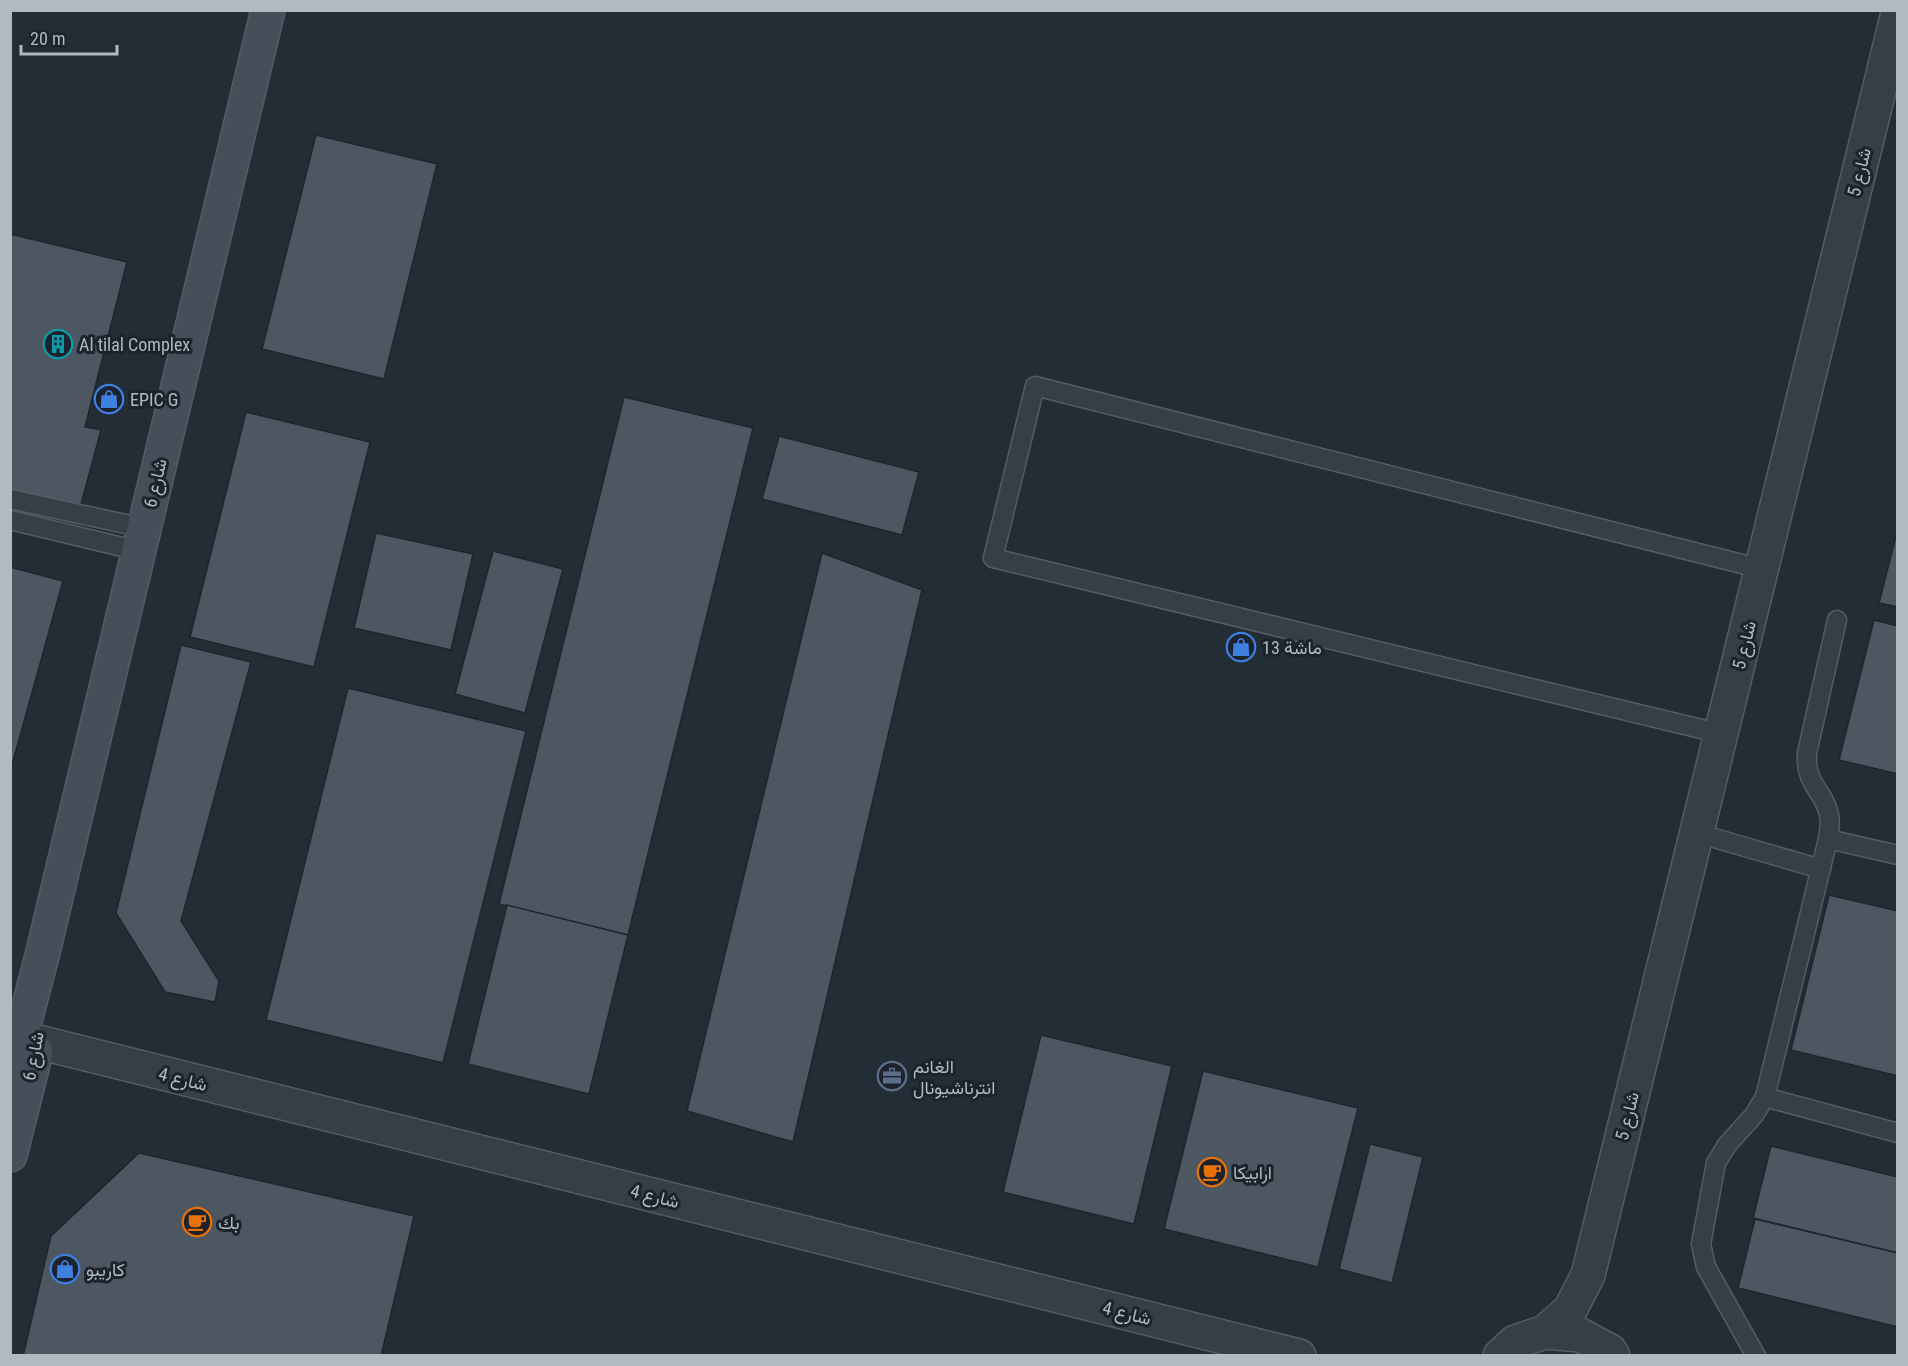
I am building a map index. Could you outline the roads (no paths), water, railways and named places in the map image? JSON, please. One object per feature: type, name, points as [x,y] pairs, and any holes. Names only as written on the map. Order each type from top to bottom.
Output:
[{"type":"street","name":"شارع 6","points":[[10,1078],[23,1039],[268,10]]},
{"type":"street","name":"شارع 5","points":[[1545,1332],[1570,1310],[1588,1275],[1898,13]]},
{"type":"street","name":"شارع 6","points":[[10,1155],[23,1039]]},
{"type":"street","name":"شارع 4","points":[[23,1039],[1299,1356]]},
{"type":"street","name":"شارع 5","points":[[1588,1275],[1595,1318],[1612,1354]]},
{"type":"street","points":[[1500,1356],[1515,1342],[1545,1332],[1580,1335],[1612,1354]]},
{"type":"lane","points":[[1722,734],[993,558],[1035,386],[1762,569]]},
{"type":"lane","points":[[10,499],[141,540]]},
{"type":"lane","points":[[10,520],[141,540]]},
{"type":"lane","points":[[1756,1356],[1706,1268],[1701,1244],[1716,1163],[1727,1145],[1748,1123],[1765,1097],[1828,839],[1829,815],[1825,804],[1812,785],[1806,765],[1837,620]]},
{"type":"lane","points":[[1697,833],[1821,869]]},
{"type":"lane","points":[[1828,839],[1898,855]]},
{"type":"lane","points":[[1765,1097],[1898,1133]]},
{"type":"place","name":"Al tilal Complex","points":[[58,344]]},
{"type":"place","name":"EPIC G","points":[[109,399]]},
{"type":"place","name":"ماشة 13","points":[[1241,647]]},
{"type":"place","name":"الغانم انترناشيونال","points":[[892,1076]]},
{"type":"place","name":"ارابيكا","points":[[1212,1172]]},
{"type":"place","name":"بك","points":[[197,1222]]},
{"type":"place","name":"كاريبو","points":[[65,1269]]}]
